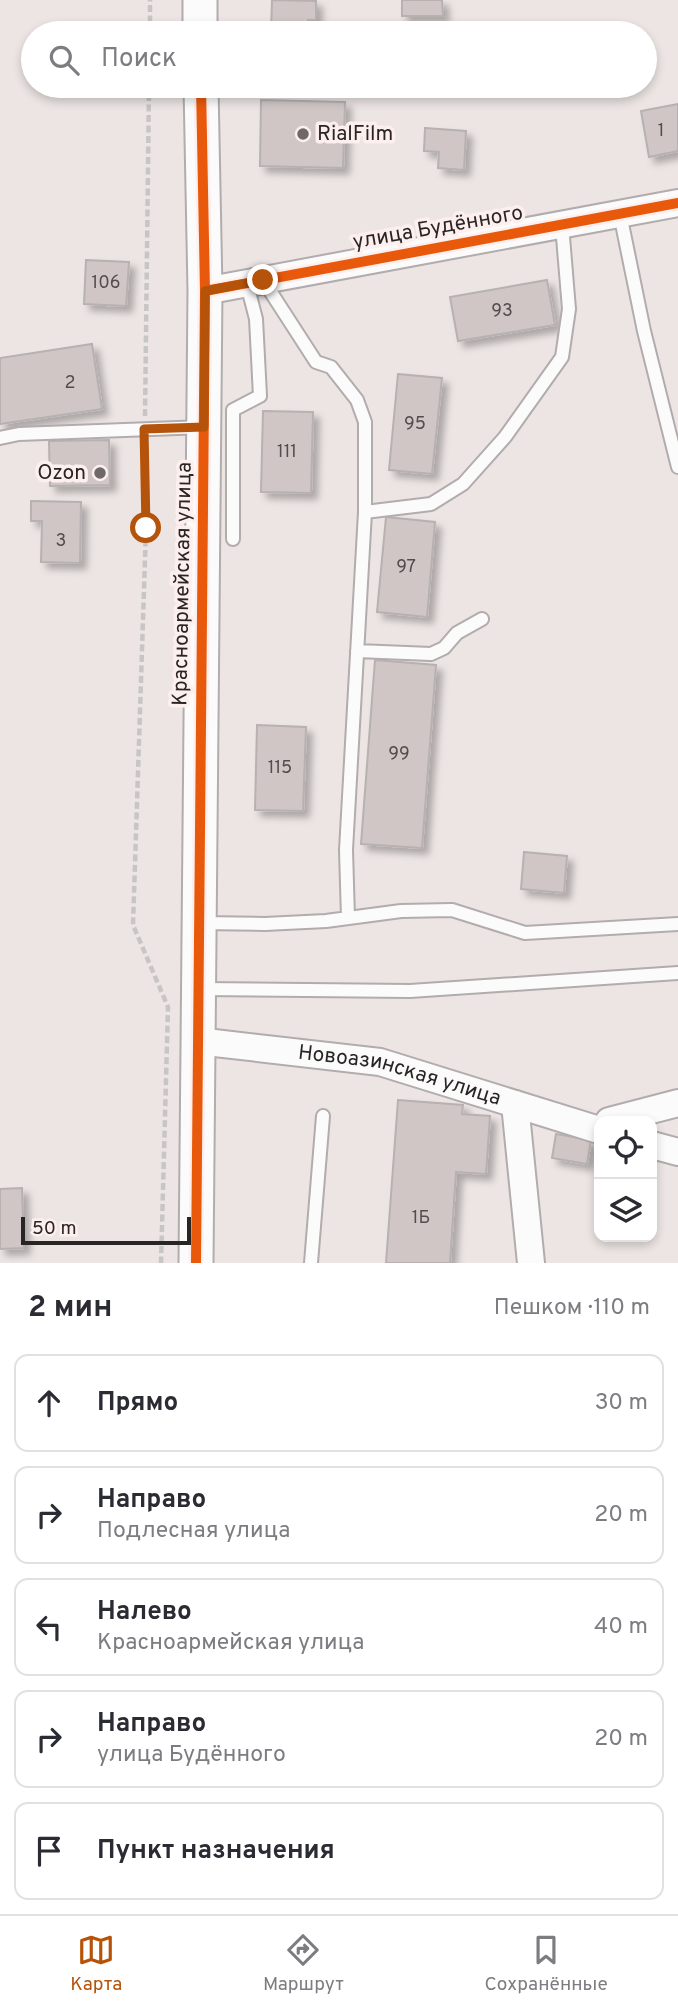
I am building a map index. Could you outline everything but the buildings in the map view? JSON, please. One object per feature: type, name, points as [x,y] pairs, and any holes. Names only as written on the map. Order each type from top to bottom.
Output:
[{"type":"street","points":[[200,0],[200,21]]},
{"type":"street","name":"Красноармейская улица","points":[[196,1263],[205,291],[201,98]]},
{"type":"street","name":"улица Будённого","points":[[205,291],[678,203]]},
{"type":"street","name":"Новоазинская улица","points":[[197,1041],[380,1062],[515,1104],[594,1124]]},
{"type":"street","points":[[631,1116],[678,1103]]},
{"type":"street","points":[[515,1104],[531,1263]]},
{"type":"street","points":[[657,1146],[678,1152]]},
{"type":"lane","points":[[620,214],[644,331],[678,467]]},
{"type":"lane","points":[[365,512],[431,504],[463,484],[505,437],[562,358],[569,309],[562,225]]},
{"type":"lane","points":[[255,282],[316,362],[331,367],[357,400],[365,422],[365,512],[345,850],[348,918]]},
{"type":"lane","points":[[233,539],[233,410],[260,397],[255,282]]},
{"type":"lane","points":[[0,438],[19,434],[204,427]]},
{"type":"lane","points":[[357,650],[431,654],[444,648],[457,633],[482,619]]},
{"type":"lane","points":[[199,923],[265,924],[401,911],[452,910],[525,933],[678,924]]},
{"type":"lane","points":[[198,989],[410,991],[678,973]]},
{"type":"lane","points":[[311,1263],[323,1116]]},
{"type":"path","points":[[150,0],[150,21]]},
{"type":"path","points":[[149,98],[144,429],[146,528],[133,925],[168,1007],[161,1263]]},
{"type":"cycle path","points":[[196,1263],[205,291],[201,98]]},
{"type":"cycle path","points":[[205,291],[678,203]]},
{"type":"place","name":"RialFilm","points":[[303,134]]},
{"type":"place","name":"Ozon","points":[[100,473]]},
{"type":"route","points":[[146,528],[144,429],[204,427],[205,291],[263,280]]}]
